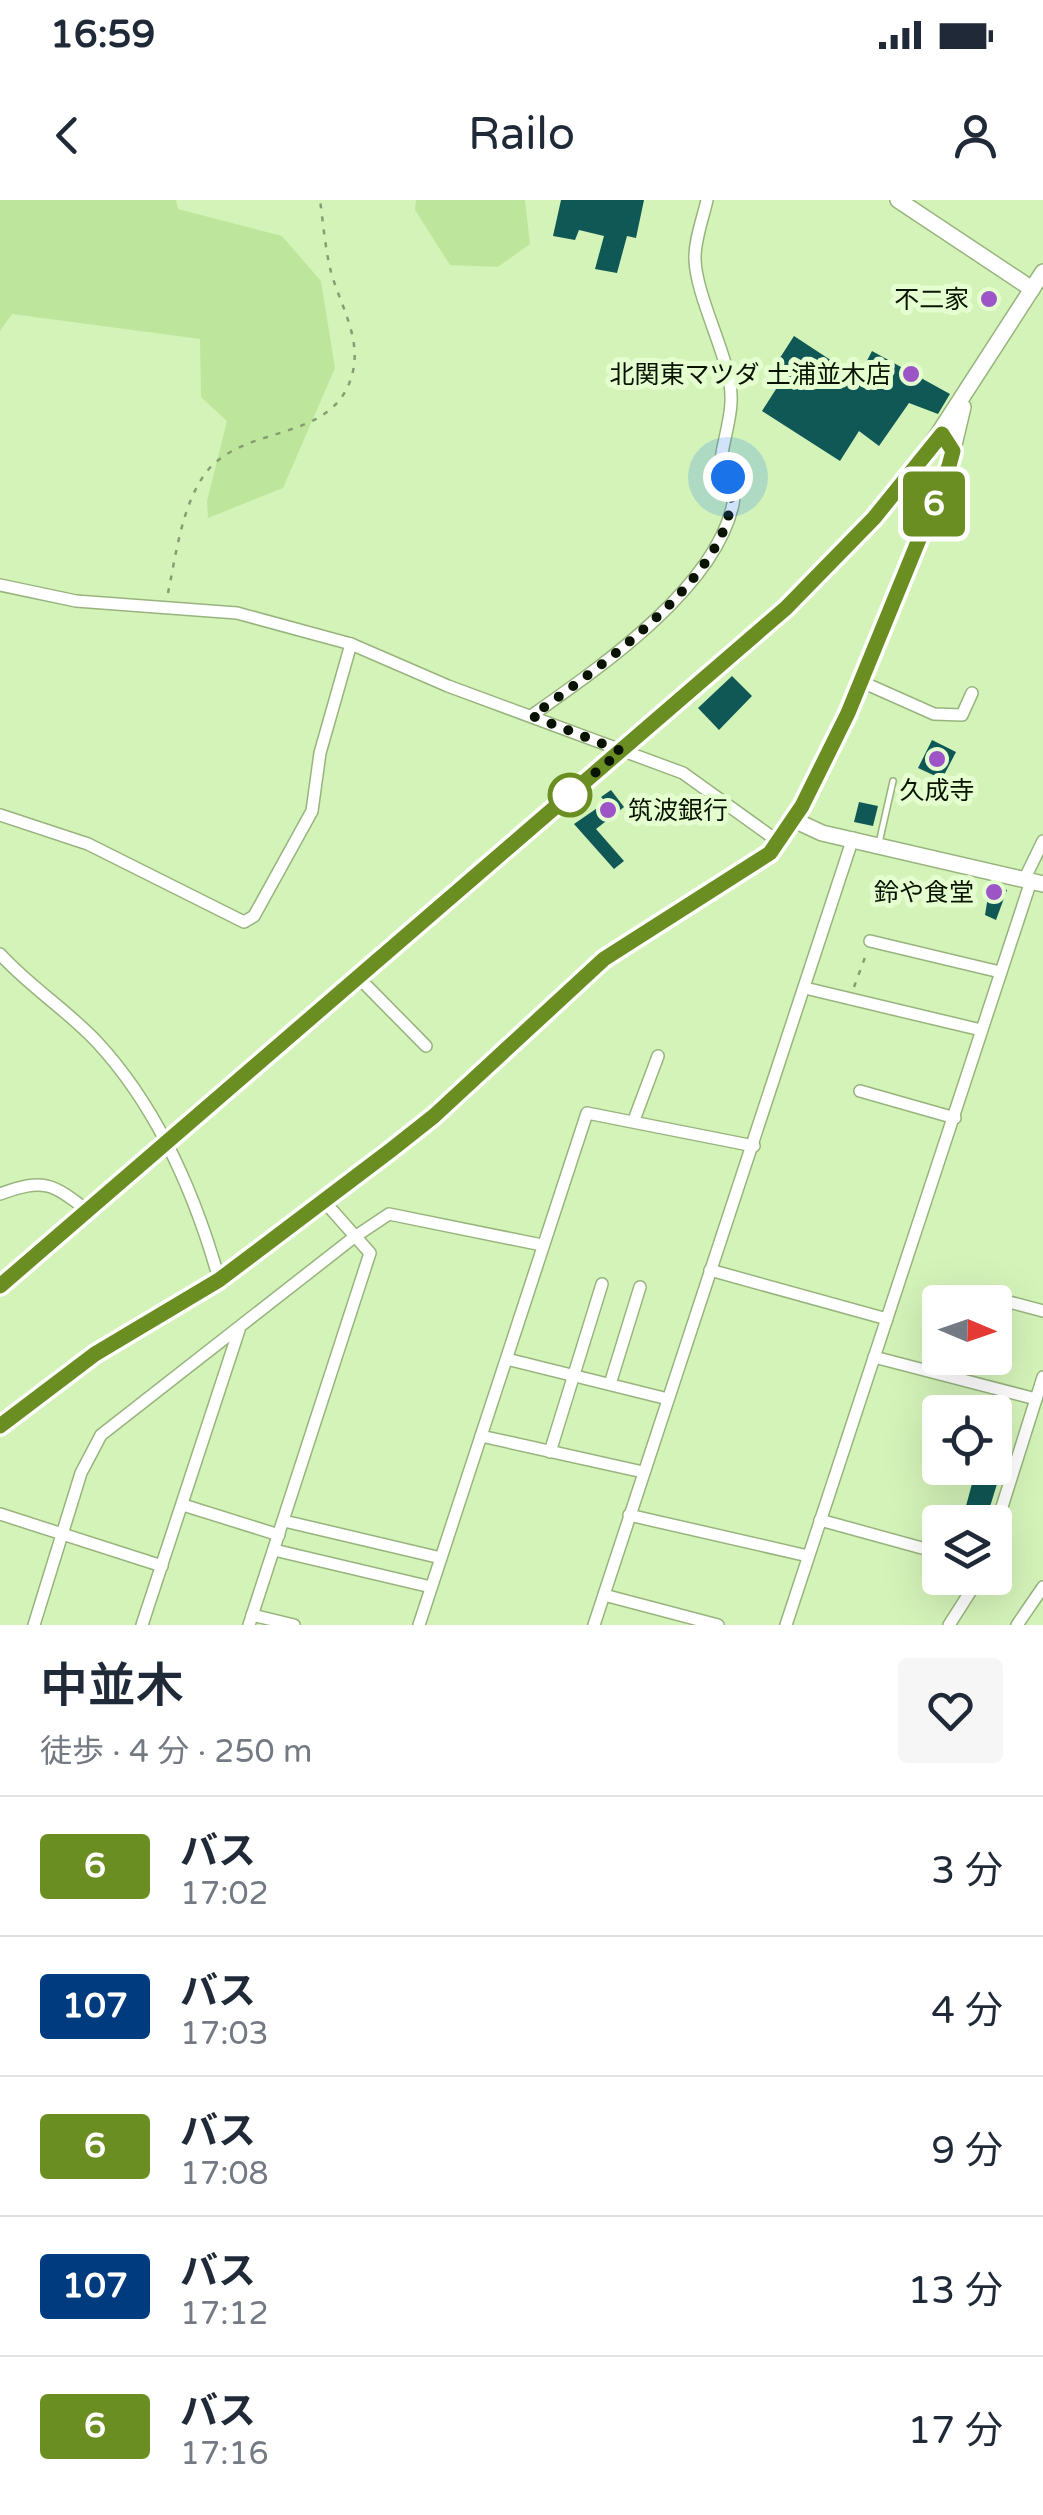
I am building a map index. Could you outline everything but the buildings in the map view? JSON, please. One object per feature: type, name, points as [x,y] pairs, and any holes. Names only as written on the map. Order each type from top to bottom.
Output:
[{"type":"street","points":[[532,716],[622,651],[651,624],[713,552],[728,522],[735,498],[721,456],[732,416],[730,381],[695,260],[706,200]]},
{"type":"street","points":[[898,200],[1032,289]]},
{"type":"street","points":[[0,1286],[812,586],[942,434],[1043,272]]},
{"type":"street","points":[[0,1426],[95,1354],[219,1280],[434,1116],[604,959],[753,868],[778,842],[794,820],[862,682],[939,491],[964,400]]},
{"type":"street","points":[[942,434],[953,451]]},
{"type":"street","points":[[912,473],[939,491]]},
{"type":"street","points":[[0,585],[76,601],[264,618],[351,644],[683,772],[778,842]]},
{"type":"street","points":[[0,815],[88,844],[244,922],[254,916],[312,810],[320,753],[351,644]]},
{"type":"street","points":[[862,682],[934,714],[962,715],[972,693]]},
{"type":"street","points":[[794,820],[812,830],[1033,881]]},
{"type":"street","points":[[594,1625],[854,838]]},
{"type":"street","points":[[786,1625],[1043,841]]},
{"type":"street","points":[[870,941],[1000,972]]},
{"type":"street","points":[[0,954],[97,1042],[141,1100],[166,1144],[204,1228],[219,1280]]},
{"type":"street","points":[[358,976],[426,1046]]},
{"type":"street","points":[[805,988],[981,1030]]},
{"type":"street","points":[[634,1120],[658,1056]]},
{"type":"street","points":[[860,1091],[955,1118]]},
{"type":"street","points":[[419,1625],[587,1113],[754,1146]]},
{"type":"street","points":[[0,1194],[27,1184],[55,1185],[88,1210]]},
{"type":"street","points":[[294,1625],[251,1620],[370,1253],[323,1200]]},
{"type":"street","points":[[34,1625],[81,1473],[101,1435],[353,1238],[389,1214],[542,1245]]},
{"type":"street","points":[[710,1270],[887,1319]]},
{"type":"street","points":[[550,1452],[602,1284]]},
{"type":"street","points":[[610,1384],[640,1287]]},
{"type":"street","points":[[1012,1303],[1043,1311]]},
{"type":"street","points":[[142,1625],[239,1330]]},
{"type":"street","points":[[874,1357],[1036,1399]]},
{"type":"street","points":[[507,1359],[668,1399]]},
{"type":"street","points":[[1003,1505],[1043,1377]]},
{"type":"street","points":[[482,1436],[643,1472]]},
{"type":"street","points":[[183,1504],[279,1535]]},
{"type":"street","points":[[0,1514],[162,1566]]},
{"type":"street","points":[[629,1515],[808,1556]]},
{"type":"street","points":[[820,1520],[922,1547]]},
{"type":"street","points":[[284,1521],[442,1558]]},
{"type":"street","points":[[274,1550],[431,1588]]},
{"type":"street","points":[[1017,1625],[1043,1587]]},
{"type":"street","points":[[604,1595],[718,1625]]},
{"type":"street","points":[[949,1625],[968,1595]]},
{"type":"lane","points":[[879,843],[893,781]]},
{"type":"path","points":[[165,610],[178,540],[208,470],[230,454],[318,420],[331,410],[353,370],[349,317],[330,270],[320,200]]},
{"type":"path","points":[[850,998],[870,941]]},
{"type":"green space","points":[[0,200],[176,200],[178,209],[282,236],[321,281],[335,368],[283,488],[208,518],[207,501],[227,421],[201,397],[200,339],[12,314],[0,331]]},
{"type":"green space","points":[[416,200],[525,200],[530,244],[498,267],[450,265],[415,210]]},
{"type":"bus line","name":"6","points":[[0,1286],[812,586],[942,434],[947,439],[953,451],[949,466],[862,682],[802,806],[770,853],[753,868],[604,959],[434,1116],[391,1150],[219,1280],[95,1354],[0,1426]]},
{"type":"place","name":"不二家","points":[[989,299]]},
{"type":"place","name":"北関東マツダ 土浦並木店","points":[[911,374]]},
{"type":"place","name":"久成寺","points":[[937,759]]},
{"type":"place","name":"筑波銀行","points":[[608,810]]},
{"type":"place","name":"鈴や食堂","points":[[994,892]]},
{"type":"route","points":[[570,795],[562,801],[621,751],[532,716],[622,651],[651,624],[713,552],[735,498],[728,477]]}]
